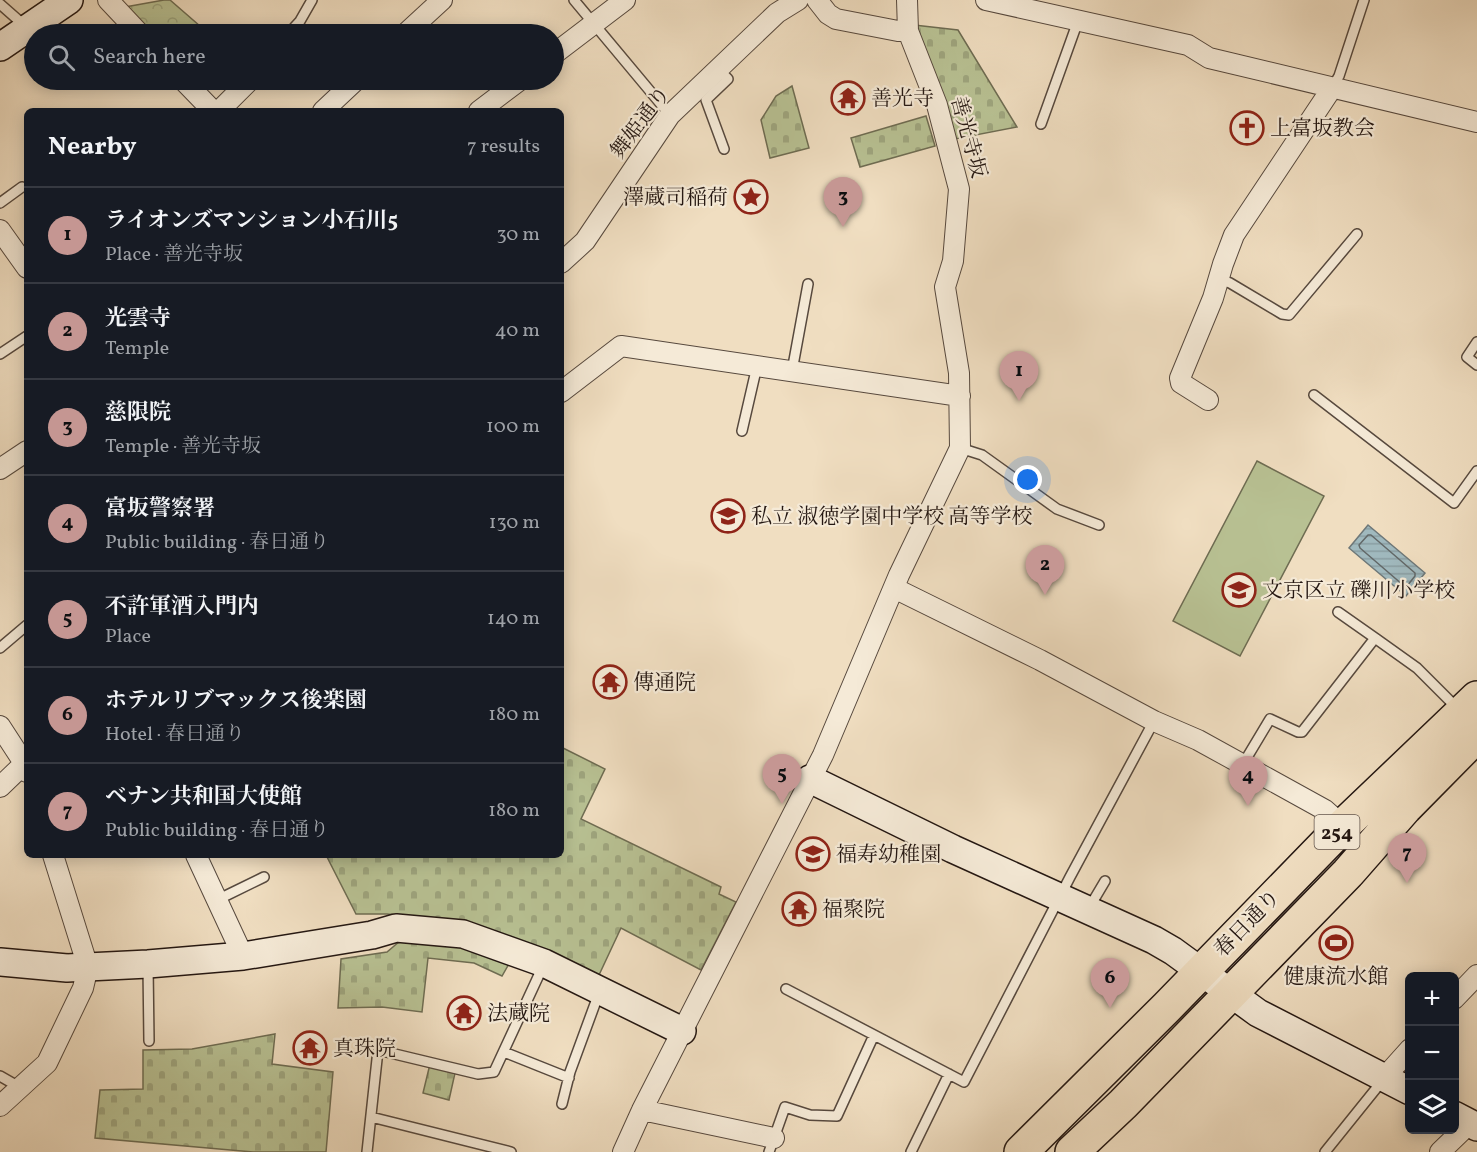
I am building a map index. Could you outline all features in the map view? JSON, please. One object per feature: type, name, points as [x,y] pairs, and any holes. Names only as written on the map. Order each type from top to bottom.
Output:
[{"type":"highway","name":"春日通り","points":[[1021,1152],[1167,1007],[1343,826],[1472,715]]},
{"type":"highway","name":"春日通り","points":[[1072,1152],[1348,873],[1406,808],[1472,715]]},
{"type":"street","points":[[34,24],[69,0]]},
{"type":"street","points":[[112,0],[132,24]]},
{"type":"street","points":[[416,24],[442,0]]},
{"type":"street","points":[[564,46],[625,0]]},
{"type":"street","name":"舞姫通り","points":[[564,260],[585,241],[670,115],[777,13],[798,0]]},
{"type":"street","points":[[817,0],[828,14],[836,19],[908,31]]},
{"type":"street","name":"善光寺坂","points":[[907,0],[908,31],[937,105],[959,189],[958,261],[945,287],[959,373],[960,448]]},
{"type":"street","points":[[986,0],[1188,45],[1209,58],[1477,122]]},
{"type":"street","points":[[0,47],[24,31]]},
{"type":"street","points":[[1208,400],[1181,383],[1180,378],[1234,236],[1332,88]]},
{"type":"street","points":[[193,90],[210,108]]},
{"type":"street","points":[[222,108],[240,90]]},
{"type":"street","points":[[326,108],[346,90]]},
{"type":"street","points":[[483,108],[507,90]]},
{"type":"street","points":[[3,240],[24,264]]},
{"type":"street","points":[[564,390],[621,346],[960,396]]},
{"type":"street","points":[[623,1152],[642,1110],[823,755],[894,588],[960,448]]},
{"type":"street","points":[[0,470],[24,453]]},
{"type":"street","points":[[894,588],[1198,740],[1325,810],[1343,826]]},
{"type":"street","points":[[0,726],[24,762]]},
{"type":"street","points":[[0,787],[24,767]]},
{"type":"street","points":[[810,779],[953,849],[1154,940],[1258,1013],[1405,1088]]},
{"type":"street","points":[[0,1106],[47,1064],[83,988],[88,967],[54,858]]},
{"type":"street","points":[[197,858],[243,956]]},
{"type":"street","points":[[0,962],[67,968],[148,964],[243,956],[372,935],[396,928],[463,934],[544,963],[682,1031]]},
{"type":"street","points":[[1459,995],[1477,975]]},
{"type":"street","points":[[1384,1078],[1405,1055]]},
{"type":"street","points":[[642,1110],[771,1145]]},
{"type":"street","points":[[1440,1152],[1467,1122]]},
{"type":"lane","points":[[297,24],[312,0]]},
{"type":"lane","points":[[574,0],[670,115]]},
{"type":"lane","points":[[1332,88],[1339,76],[1364,0]]},
{"type":"lane","points":[[0,4],[24,25]]},
{"type":"lane","points":[[1041,124],[1078,21]]},
{"type":"lane","points":[[718,69],[728,79],[706,100],[724,148]]},
{"type":"lane","points":[[0,203],[22,187]]},
{"type":"lane","points":[[1219,279],[1230,283],[1282,314],[1289,315],[1357,234]]},
{"type":"lane","points":[[792,371],[808,284]]},
{"type":"lane","points":[[0,354],[24,338]]},
{"type":"lane","points":[[1477,342],[1467,357],[1477,365]]},
{"type":"lane","points":[[741,431],[757,366]]},
{"type":"lane","points":[[1314,395],[1454,503],[1477,471]]},
{"type":"lane","points":[[960,448],[982,455],[1057,509],[1099,525]]},
{"type":"lane","points":[[1338,612],[1417,668],[1472,715]]},
{"type":"lane","points":[[0,648],[24,628]]},
{"type":"lane","points":[[1243,764],[1270,719],[1302,732],[1375,638]]},
{"type":"lane","points":[[786,989],[964,1082],[1154,720]]},
{"type":"lane","points":[[217,900],[264,877]]},
{"type":"lane","points":[[1088,910],[1105,881]]},
{"type":"lane","points":[[367,1152],[378,1050],[478,1074],[494,1072],[544,963]]},
{"type":"lane","points":[[148,964],[149,1041]]},
{"type":"lane","points":[[562,1104],[600,991]]},
{"type":"lane","points":[[771,1145],[785,1107],[810,1115],[837,1116],[874,1035]]},
{"type":"lane","points":[[504,1052],[569,1078]]},
{"type":"lane","points":[[911,1152],[949,1074]]},
{"type":"lane","points":[[0,1076],[21,1088]]},
{"type":"lane","points":[[1325,1152],[1384,1078]]},
{"type":"lane","points":[[371,1117],[511,1152]]},
{"type":"green space","points":[[170,0],[198,24],[143,24],[125,7]]},
{"type":"green space","points":[[914,25],[958,30],[1017,127],[955,139]]},
{"type":"green space","points":[[792,86],[809,148],[770,158],[761,120],[776,96]]},
{"type":"green space","points":[[926,116],[935,146],[860,167],[851,138]]},
{"type":"green space","points":[[1257,461],[1324,496],[1240,656],[1173,621]]},
{"type":"green space","points":[[564,748],[605,769],[581,819],[721,887],[719,894],[736,902],[701,970],[621,928],[599,975],[552,953],[463,922],[387,914],[356,914],[328,858],[564,858]]},
{"type":"green space","points":[[400,941],[468,944],[510,962],[502,976],[474,963],[428,958],[422,1012],[382,1007],[338,1008],[341,959],[387,952]]},
{"type":"green space","points":[[275,1034],[272,1064],[333,1072],[326,1152],[253,1152],[95,1138],[100,1090],[143,1089],[143,1050],[192,1049]]},
{"type":"green space","points":[[430,1064],[455,1073],[449,1100],[423,1093]]},
{"type":"water","points":[[1368,525],[1425,573],[1406,596],[1349,548]]},
{"type":"place","name":"善光寺","points":[[848,98]]},
{"type":"place","name":"上富坂教会","points":[[1247,128]]},
{"type":"place","name":"澤蔵司稲荷","points":[[751,197]]},
{"type":"place","name":"慈限院","points":[[843,227]]},
{"type":"place","name":"ライオンズマンション小石川5","points":[[1019,401]]},
{"type":"place","name":"私立 淑徳学園中学校 高等学校","points":[[728,516]]},
{"type":"place","name":"文京区立 礫川小学校","points":[[1239,590]]},
{"type":"place","name":"光雲寺","points":[[1045,595]]},
{"type":"place","name":"傳通院","points":[[610,682]]},
{"type":"place","name":"不許軍酒入門内","points":[[782,804]]},
{"type":"place","name":"富坂警察署","points":[[1248,806]]},
{"type":"place","name":"福寿幼稚園","points":[[813,854]]},
{"type":"place","name":"ベナン共和国大使館","points":[[1407,883]]},
{"type":"place","name":"福聚院","points":[[799,909]]},
{"type":"place","name":"健康流水館","points":[[1336,943]]},
{"type":"place","name":"ホテルリブマックス後楽園","points":[[1110,1008]]},
{"type":"place","name":"法蔵院","points":[[464,1013]]},
{"type":"place","name":"真珠院","points":[[310,1048]]}]
